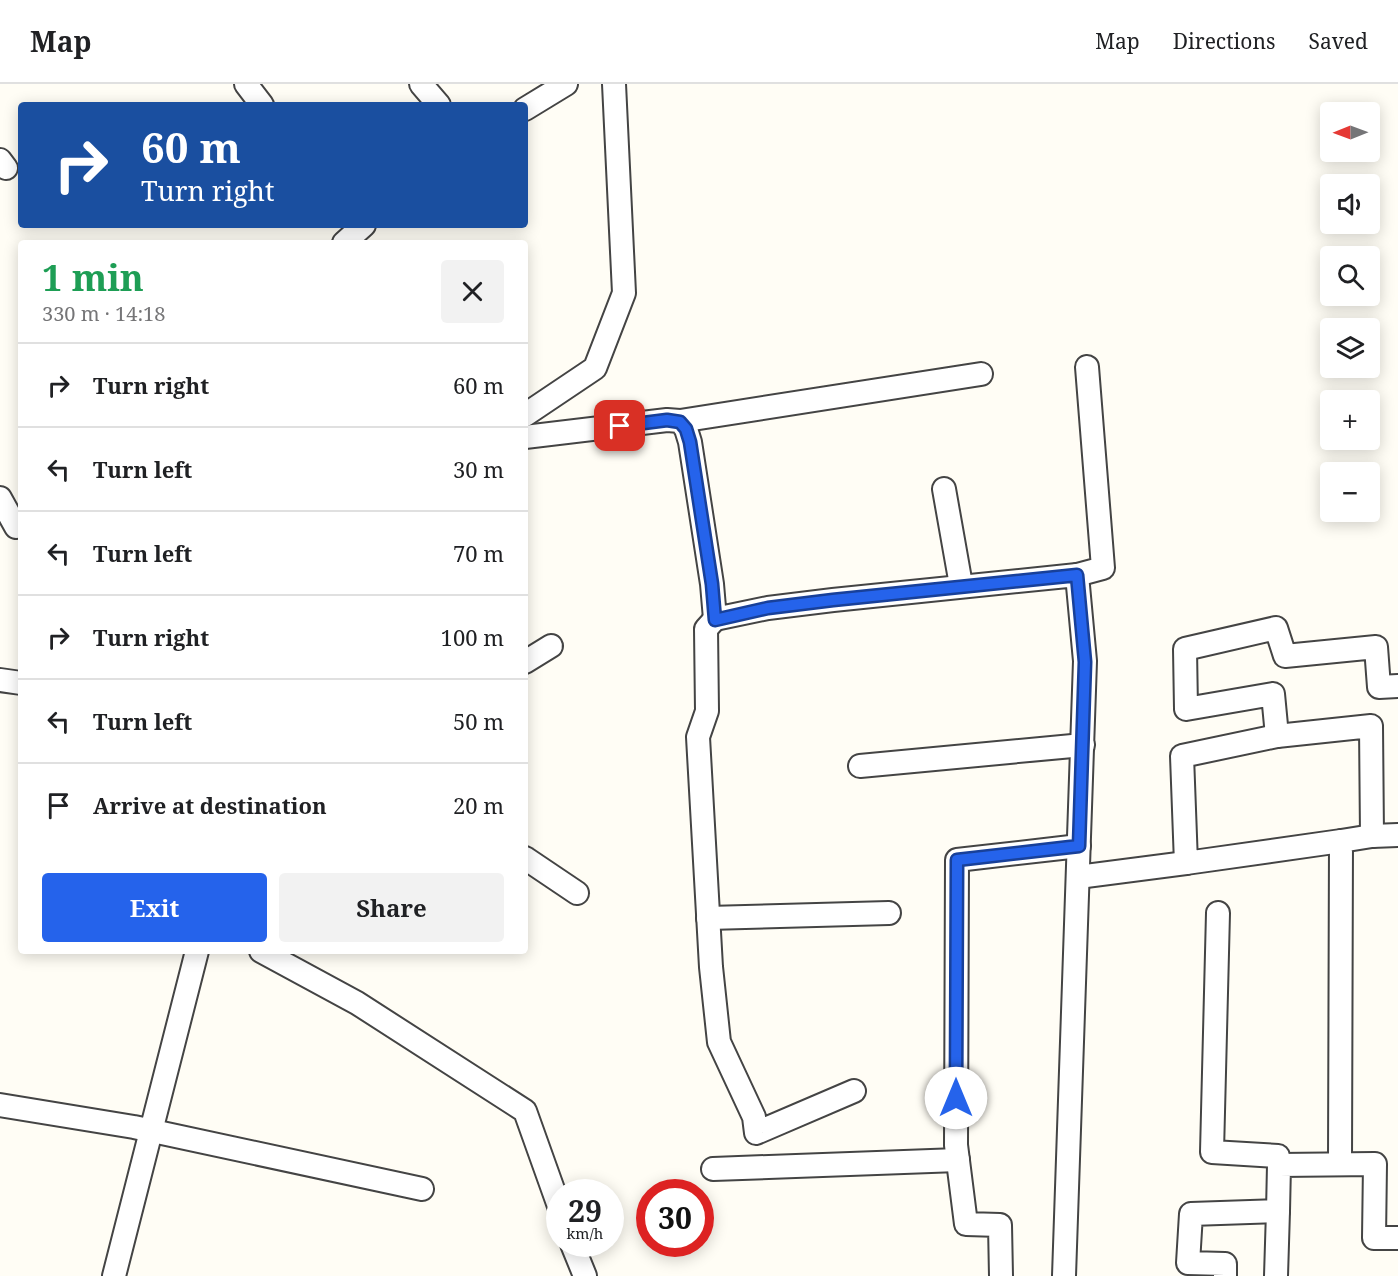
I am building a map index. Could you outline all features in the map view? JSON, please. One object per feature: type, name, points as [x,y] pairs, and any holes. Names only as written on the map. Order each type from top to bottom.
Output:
[{"type":"street","points":[[246,84],[260,102]]},
{"type":"street","points":[[420,84],[436,102]]},
{"type":"street","points":[[528,107],[566,84]]},
{"type":"street","points":[[528,413],[595,368],[624,293],[614,84]]},
{"type":"street","points":[[0,160],[6,168],[0,169]]},
{"type":"street","points":[[854,1091],[756,1133],[754,1117],[719,1041],[711,968],[698,737],[707,711],[706,629],[715,620],[768,608],[961,585],[1077,575],[1103,568],[1087,367]]},
{"type":"street","points":[[528,437],[667,420],[680,422],[981,374]]},
{"type":"street","points":[[680,422],[686,429],[690,442],[712,584],[715,620]]},
{"type":"street","points":[[944,489],[961,585]]},
{"type":"street","points":[[0,498],[12,530]]},
{"type":"street","points":[[1064,1276],[1085,662],[1077,575]]},
{"type":"street","points":[[1277,735],[1273,694],[1186,709],[1185,649],[1276,628],[1285,656],[1376,647],[1379,687],[1398,686]]},
{"type":"street","points":[[528,660],[551,646]]},
{"type":"street","points":[[0,680],[18,683]]},
{"type":"street","points":[[1186,863],[1182,756],[1277,735],[1371,726],[1372,836]]},
{"type":"street","points":[[860,766],[1083,745]]},
{"type":"street","points":[[1078,877],[1372,836],[1398,836]]},
{"type":"street","points":[[1340,1164],[1341,841]]},
{"type":"street","points":[[1000,1276],[1000,1225],[966,1224],[956,1145],[957,860],[1079,846]]},
{"type":"street","points":[[528,860],[577,893]]},
{"type":"street","points":[[708,918],[890,913]]},
{"type":"street","points":[[1218,913],[1212,1152],[1278,1156],[1276,1276]]},
{"type":"street","points":[[114,1276],[196,954]]},
{"type":"street","points":[[267,954],[357,1003],[525,1111],[549,1179]]},
{"type":"street","points":[[0,1105],[134,1127],[422,1189]]},
{"type":"street","points":[[713,1169],[958,1160]]},
{"type":"street","points":[[1279,1165],[1375,1164],[1374,1238],[1398,1238]]},
{"type":"street","points":[[1225,1276],[1225,1264],[1188,1263],[1191,1214],[1278,1211]]},
{"type":"street","points":[[576,1257],[581,1273]]},
{"type":"route","points":[[620,426],[667,420],[680,422],[686,429],[712,584],[715,620],[768,608],[961,585],[1077,575],[1085,662],[1079,846],[957,860],[956,1098]]}]
